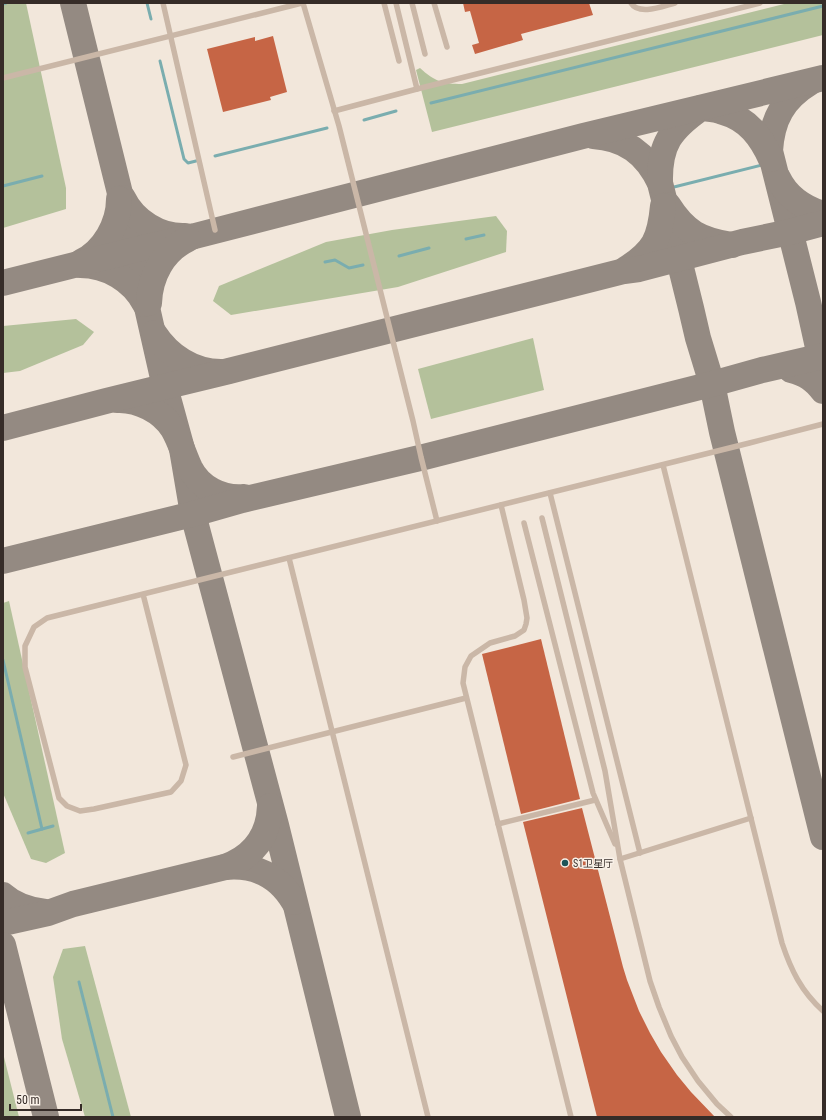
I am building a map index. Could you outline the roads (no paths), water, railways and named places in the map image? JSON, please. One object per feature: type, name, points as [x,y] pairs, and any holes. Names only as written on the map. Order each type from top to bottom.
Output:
[{"type":"lane","points":[[163,3],[215,230]]},
{"type":"lane","points":[[3,78],[303,3],[334,111],[437,521]]},
{"type":"lane","points":[[384,3],[399,61]]},
{"type":"lane","points":[[396,3],[417,89]]},
{"type":"lane","points":[[412,3],[425,54]]},
{"type":"lane","points":[[434,3],[447,47]]},
{"type":"lane","points":[[631,3],[637,8],[644,10],[675,3]]},
{"type":"lane","points":[[334,111],[760,3]]},
{"type":"lane","points":[[143,594],[186,765],[181,781],[171,792],[80,812],[67,806],[59,798],[25,667],[25,646],[34,627],[47,618],[143,594],[289,558],[501,505],[664,465],[823,424]]},
{"type":"lane","points":[[664,465],[782,943],[793,972],[804,990],[823,1011]]},
{"type":"lane","points":[[550,493],[640,853]]},
{"type":"lane","points":[[501,505],[522,594],[527,618],[526,624],[524,630],[515,636],[490,643],[471,656],[465,667],[463,683],[571,1117]]},
{"type":"lane","points":[[542,518],[605,771],[620,859],[650,981],[671,1036],[682,1057],[698,1081],[717,1104],[731,1117]]},
{"type":"lane","points":[[524,523],[595,800],[610,830],[620,859]]},
{"type":"lane","points":[[289,558],[428,1117]]},
{"type":"lane","points":[[233,757],[466,698]]},
{"type":"lane","points":[[498,824],[595,800]]},
{"type":"lane","points":[[620,859],[751,818]]},
{"type":"waterway","points":[[147,3],[151,19]]},
{"type":"waterway","points":[[431,103],[823,6]]},
{"type":"waterway","points":[[160,61],[184,159],[188,163],[196,161]]},
{"type":"waterway","points":[[364,120],[396,111]]},
{"type":"waterway","points":[[215,156],[327,128]]},
{"type":"waterway","points":[[666,189],[770,163]]},
{"type":"waterway","points":[[3,186],[42,176]]},
{"type":"waterway","points":[[466,239],[484,235]]},
{"type":"waterway","points":[[399,256],[429,248]]},
{"type":"waterway","points":[[325,262],[335,260],[349,268],[363,265]]},
{"type":"waterway","points":[[3,660],[42,829]]},
{"type":"waterway","points":[[28,833],[53,826]]},
{"type":"waterway","points":[[79,982],[113,1117]]},
{"type":"place","name":"S1卫星厅","points":[[565,863]]}]
